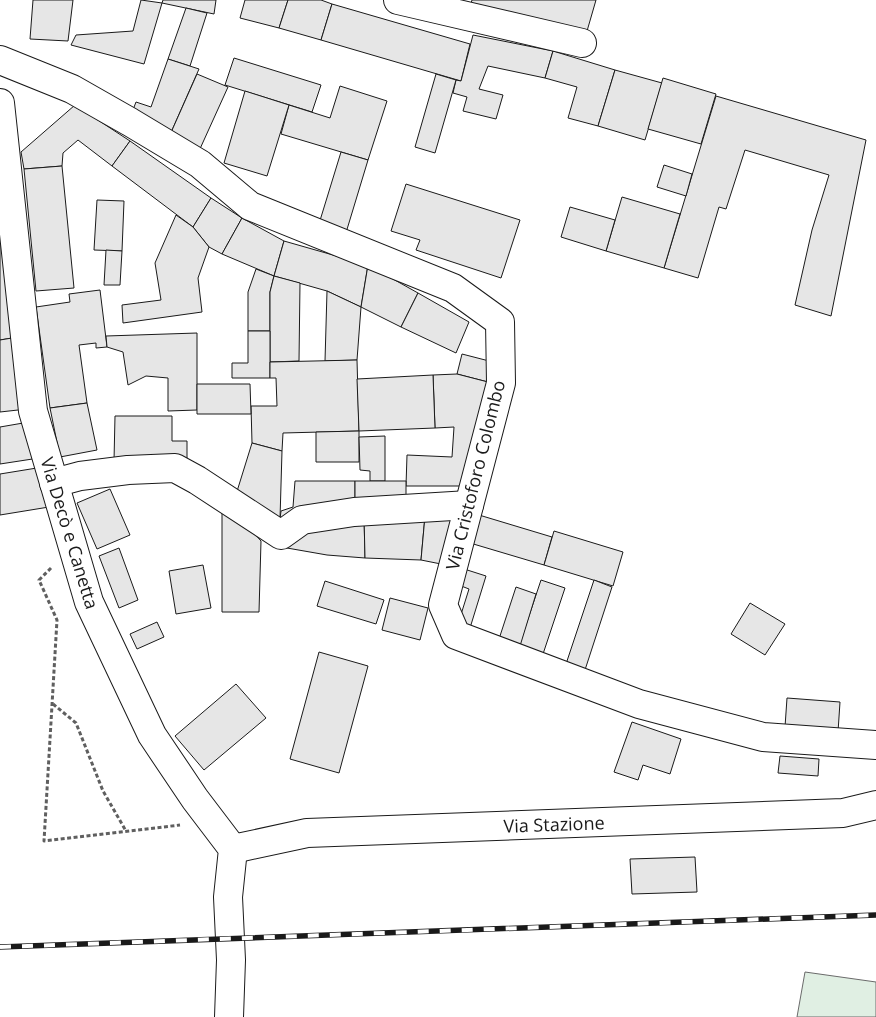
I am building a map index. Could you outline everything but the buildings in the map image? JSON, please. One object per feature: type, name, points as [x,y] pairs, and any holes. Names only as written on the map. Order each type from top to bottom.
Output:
[{"type":"street","points":[[398,0],[582,43]]},
{"type":"street","name":"Via Cristoforo Colombo","points":[[0,60],[72,89],[130,122],[200,164],[250,206],[453,288],[500,322],[501,383],[443,604],[456,635],[639,704],[763,737],[873,741]]},
{"type":"street","name":"Via Decò e Canetta","points":[[0,103],[33,412],[89,602],[152,735],[233,849]]},
{"type":"street","points":[[54,483],[80,476],[128,470],[175,468],[197,480],[280,535],[302,520],[319,517],[354,512],[469,505]]},
{"type":"street","name":"Via Stazione","points":[[233,849],[307,833],[843,813],[876,805]]},
{"type":"street","points":[[229,1017],[231,960],[228,897],[233,849]]},
{"type":"path","points":[[68,530],[60,558],[39,580],[57,620],[44,841],[189,824]]},
{"type":"path","points":[[52,703],[76,723],[102,791],[126,831]]},
{"type":"green space","points":[[805,972],[876,982],[876,1017],[797,1017]]},
{"type":"railway","points":[[0,947],[876,915]]}]
